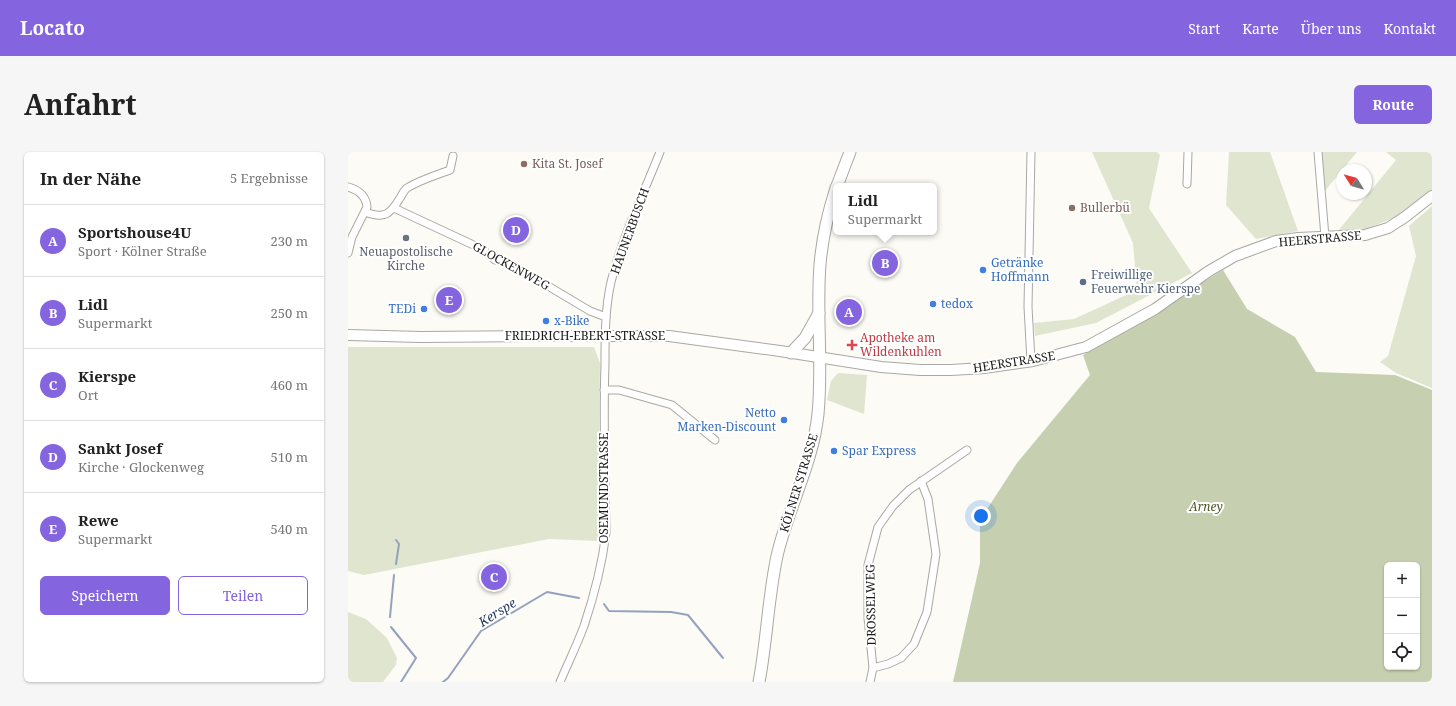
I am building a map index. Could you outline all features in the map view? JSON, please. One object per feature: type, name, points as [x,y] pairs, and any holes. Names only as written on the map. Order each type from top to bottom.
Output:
[{"type":"main road","name":"KÖLNER STRASSE","points":[[838,183],[850,152]]},
{"type":"main road","name":"HEERSTRASSE","points":[[820,358],[881,367],[920,370],[951,370],[984,368],[1031,361],[1086,347],[1154,309],[1209,271],[1235,256],[1276,241],[1365,235],[1388,228],[1432,196]]},
{"type":"main road","name":"KÖLNER STRASSE","points":[[759,682],[777,556],[784,529],[814,439],[818,414],[820,384],[820,266],[826,222],[833,198]]},
{"type":"main road","points":[[791,353],[805,338],[820,313]]},
{"type":"main road","name":"FRIEDRICH-EBERT-STRASSE","points":[[348,335],[420,337],[605,335],[669,336],[820,358]]},
{"type":"street","name":"HAUNERBUSCH","points":[[605,335],[611,284],[619,254],[660,152]]},
{"type":"street","points":[[1030,152],[1028,307],[1031,361]]},
{"type":"street","points":[[1187,184],[1188,152]]},
{"type":"street","points":[[1318,152],[1325,237]]},
{"type":"street","points":[[365,212],[376,216],[381,216],[388,213],[394,208],[406,189],[450,170],[453,156]]},
{"type":"street","points":[[348,187],[358,191],[363,196],[367,207],[350,236],[348,253]]},
{"type":"street","name":"GLOCKENWEG","points":[[394,208],[482,250],[495,260],[510,264],[590,310],[606,317]]},
{"type":"street","name":"OSEMUNDSTRASSE","points":[[560,682],[584,626],[604,552],[606,533],[604,390],[605,335]]},
{"type":"street","points":[[604,390],[619,390],[672,405],[715,440]]},
{"type":"street","name":"DROSSELWEG","points":[[870,682],[873,668],[868,618],[868,565],[878,528],[893,506],[909,490],[968,450]]},
{"type":"street","points":[[873,668],[888,664],[901,658],[914,644],[927,612],[936,554],[928,499],[921,481]]},
{"type":"green space","points":[[1092,152],[1157,152],[1160,155],[1149,208],[1192,273],[1096,323],[1035,336],[1034,323],[1074,319],[1137,290],[1133,243]]},
{"type":"green space","points":[[1229,152],[1270,152],[1298,231],[1256,239],[1226,205]]},
{"type":"green space","points":[[1321,152],[1357,152],[1347,164],[1336,164],[1336,177],[1324,192]]},
{"type":"green space","points":[[1386,152],[1432,152],[1432,190],[1403,214],[1366,229],[1338,231],[1363,200],[1372,200],[1372,189],[1396,160]]},
{"type":"green space","points":[[1432,206],[1432,388],[1396,373],[1380,362],[1388,356],[1416,256],[1409,226]]},
{"type":"green space","name":"Arney","points":[[1223,270],[1247,309],[1295,337],[1316,372],[1395,375],[1432,390],[1432,682],[953,682],[980,563],[980,520],[1017,463],[1090,375],[1083,355]]},
{"type":"green space","points":[[348,347],[594,347],[600,363],[598,541],[549,539],[364,575],[348,571]]},
{"type":"green space","points":[[838,373],[867,375],[864,414],[827,400],[831,381]]},
{"type":"green space","points":[[348,612],[366,619],[387,638],[397,658],[396,665],[383,682],[348,682]]},
{"type":"waterway","points":[[396,540],[399,544],[396,564]]},
{"type":"waterway","points":[[390,617],[394,575]]},
{"type":"waterway","name":"Kerspe","points":[[443,682],[448,678],[481,631],[547,592],[579,598]]},
{"type":"waterway","name":"Kerspe","points":[[604,604],[609,611],[671,612],[688,615],[723,658]]},
{"type":"waterway","points":[[391,627],[416,658],[401,682]]},
{"type":"place","name":"Kita St. Josef","points":[[524,164]]},
{"type":"place","name":"Bullerbü","points":[[1072,208]]},
{"type":"place","name":"Sankt Josef","points":[[516,230]]},
{"type":"place","name":"Neuapostolische Kirche","points":[[406,238]]},
{"type":"place","name":"Lidl","points":[[885,263]]},
{"type":"place","name":"Getränke Hoffmann","points":[[983,270]]},
{"type":"place","name":"Freiwillige Feuerwehr Kierspe","points":[[1083,282]]},
{"type":"place","name":"Rewe","points":[[449,300]]},
{"type":"place","name":"tedox","points":[[933,304]]},
{"type":"place","name":"TEDi","points":[[424,309]]},
{"type":"place","name":"Sportshouse4U","points":[[849,312]]},
{"type":"place","name":"x-Bike","points":[[546,321]]},
{"type":"place","name":"Apotheke am Wildenkuhlen","points":[[852,345]]},
{"type":"place","name":"Netto Marken-Discount","points":[[784,420]]},
{"type":"place","name":"Spar Express","points":[[834,451]]},
{"type":"place","name":"Kierspe","points":[[494,577]]}]
